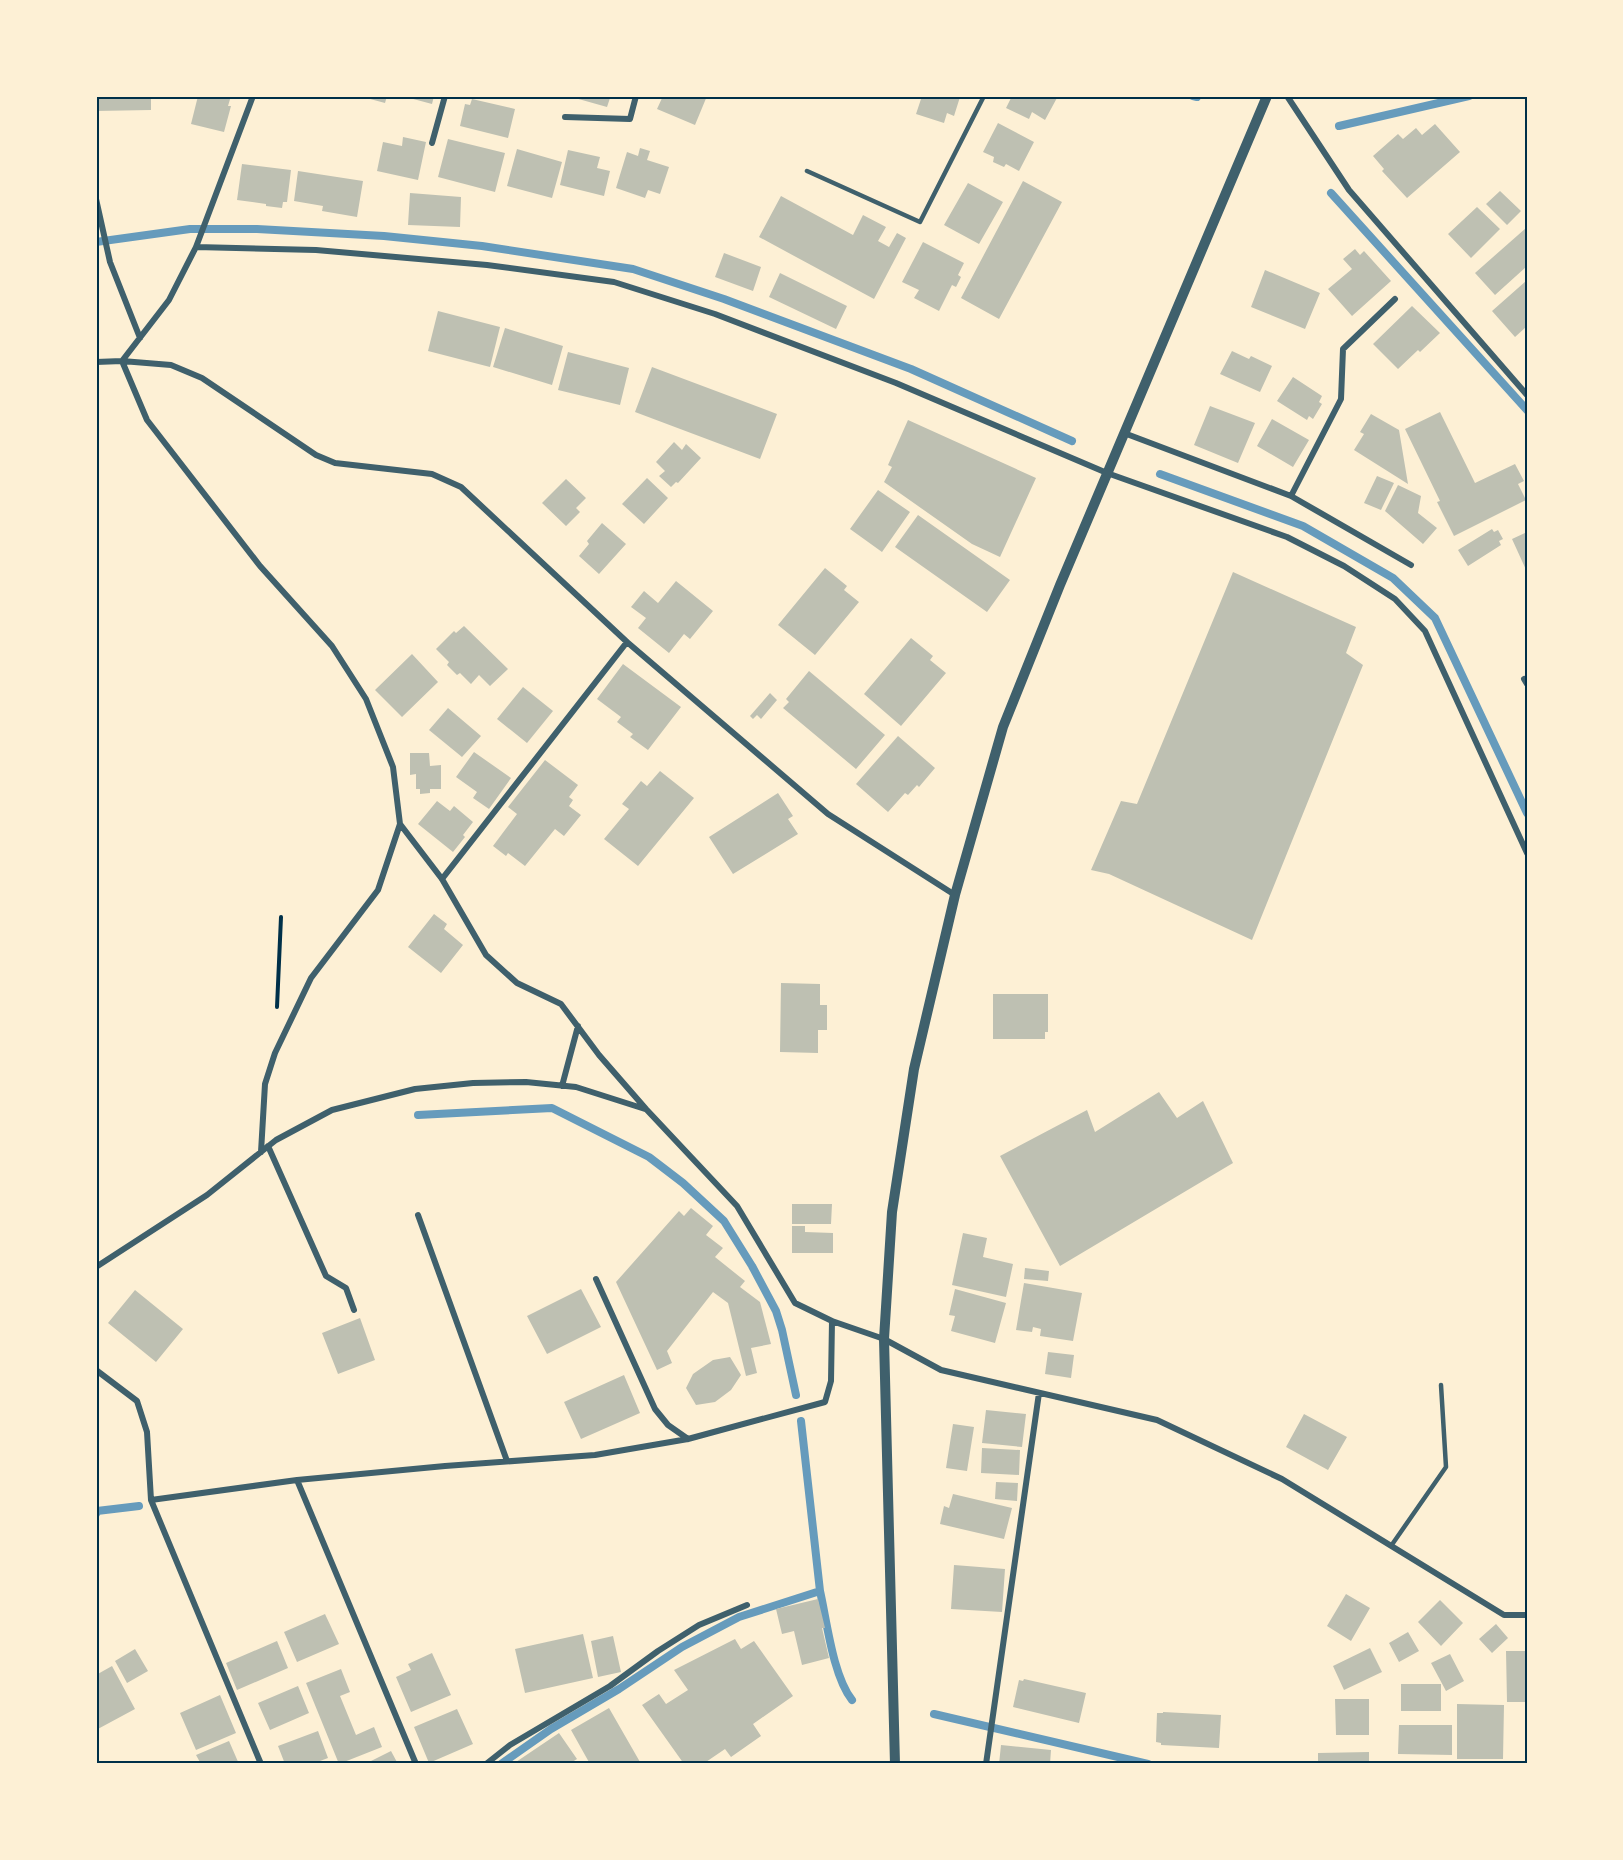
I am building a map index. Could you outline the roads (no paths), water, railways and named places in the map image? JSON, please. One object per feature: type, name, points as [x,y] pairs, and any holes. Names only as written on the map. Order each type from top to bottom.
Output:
[{"type":"street","points":[[122,361],[169,300],[201,238],[253,96]]},
{"type":"street","points":[[432,143],[445,96]]},
{"type":"street","points":[[565,117],[630,119],[636,96]]},
{"type":"street","points":[[894,1764],[884,1339],[892,1212],[912,1080],[955,895],[1003,727],[1060,585],[1267,96]]},
{"type":"street","points":[[1287,96],[1349,190],[1527,394]]},
{"type":"street","points":[[96,199],[110,262],[140,338]]},
{"type":"street","points":[[196,248],[316,250],[487,265],[614,282],[715,314],[896,383],[1107,473],[1287,537],[1344,566],[1395,599],[1425,631],[1527,853]]},
{"type":"street","points":[[1291,496],[1341,399],[1343,349],[1395,299]]},
{"type":"street","points":[[122,361],[147,420],[260,566],[332,646],[366,699],[393,767],[400,824],[378,890],[311,978],[275,1053],[265,1084],[261,1152]]},
{"type":"street","points":[[96,362],[122,361],[171,365],[202,378],[316,455],[335,463],[432,474],[461,487],[627,642],[828,814],[955,895]]},
{"type":"street","points":[[1124,433],[1291,496],[1411,565]]},
{"type":"street","points":[[442,879],[627,642]]},
{"type":"street","points":[[400,824],[442,879],[486,955],[517,982],[561,1004],[599,1054],[646,1109],[736,1206],[795,1304],[832,1321],[884,1339],[941,1370],[1157,1420],[1282,1479],[1504,1615],[1527,1615]]},
{"type":"street","points":[[562,1086],[578,1026]]},
{"type":"street","points":[[96,1267],[207,1194],[276,1140],[332,1110],[415,1089],[473,1083],[526,1082],[576,1087],[646,1109]]},
{"type":"street","points":[[268,1146],[326,1276],[346,1288],[354,1310]]},
{"type":"street","points":[[418,1215],[507,1461]]},
{"type":"street","points":[[596,1279],[655,1409],[668,1425],[688,1439]]},
{"type":"street","points":[[151,1500],[297,1480],[596,1455],[688,1439],[825,1402],[831,1381],[832,1321]]},
{"type":"street","points":[[96,1370],[137,1401],[147,1432],[151,1500],[261,1764]]},
{"type":"street","points":[[986,1764],[1039,1393]]},
{"type":"street","points":[[297,1480],[416,1764]]},
{"type":"street","points":[[486,1764],[510,1745],[610,1686],[699,1625],[747,1605]]},
{"type":"lane","points":[[807,171],[920,222],[984,96]]},
{"type":"lane","points":[[1391,1546],[1446,1467],[1441,1385]]},
{"type":"waterway","points":[[1193,96],[1197,97]]},
{"type":"waterway","points":[[1339,126],[1469,96]]},
{"type":"waterway","points":[[1331,193],[1527,410]]},
{"type":"waterway","points":[[96,242],[190,229],[257,229],[384,236],[482,246],[633,269],[724,299],[911,369],[1072,441]]},
{"type":"waterway","points":[[1160,474],[1303,526],[1393,578],[1435,618],[1527,813]]},
{"type":"waterway","points":[[418,1115],[552,1108],[649,1157],[683,1183],[724,1221],[752,1266],[776,1311],[796,1395]]},
{"type":"waterway","points":[[501,1764],[551,1729],[619,1689],[682,1647],[739,1617],[820,1591],[801,1421]]},
{"type":"waterway","points":[[96,1514],[97,1511],[139,1506]]},
{"type":"waterway","points":[[820,1591],[835,1663],[845,1690],[852,1700]]},
{"type":"waterway","points":[[934,1714],[1148,1764]]}]
